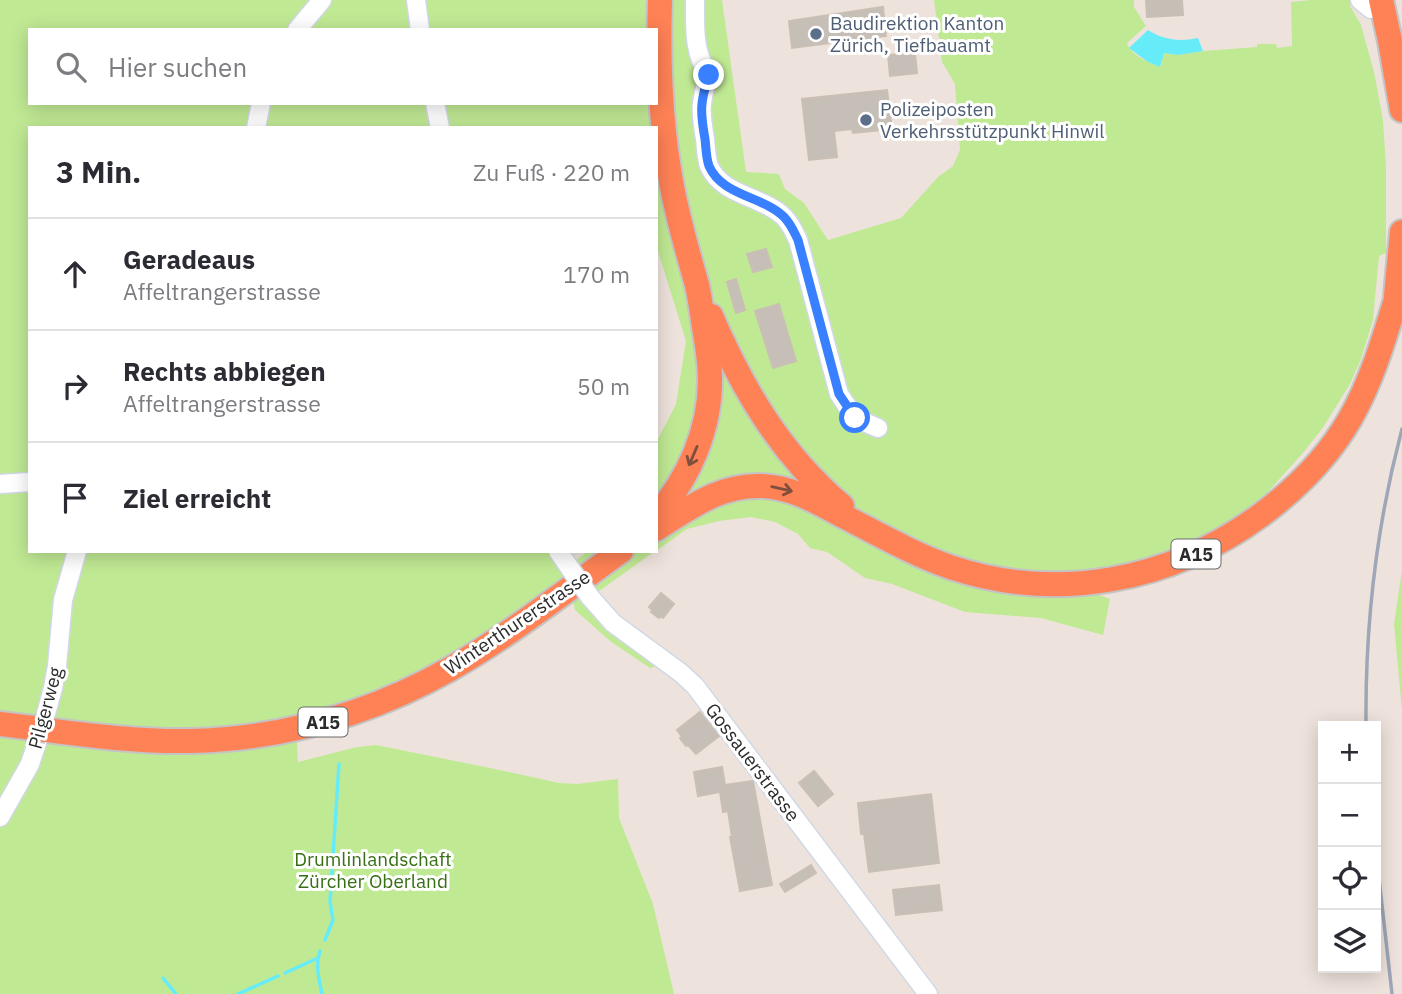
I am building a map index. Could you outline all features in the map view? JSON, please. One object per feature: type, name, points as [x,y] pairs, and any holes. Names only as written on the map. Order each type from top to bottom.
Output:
[{"type":"highway","name":"A15","points":[[658,514],[674,494],[692,461],[706,421],[710,391],[708,353],[698,287],[677,211],[666,145],[660,83],[660,0]]},
{"type":"highway","points":[[1376,2],[1402,26]]},
{"type":"highway","points":[[1376,2],[1390,41],[1402,110]]},
{"type":"highway","name":"A15","points":[[658,528],[705,499],[736,488],[768,486],[793,492],[936,561],[971,573],[1016,582],[1084,583],[1137,575],[1177,562],[1214,545],[1279,501],[1310,472],[1337,439],[1362,397],[1383,347],[1399,290],[1402,232]]},
{"type":"highway","name":"A15","points":[[698,287],[741,381],[777,437],[824,490],[851,513],[896,543]]},
{"type":"highway","name":"Winterthurerstrasse","points":[[0,724],[138,740],[207,740],[276,732],[343,716],[399,695],[452,668],[618,553]]},
{"type":"street","points":[[300,28],[322,0]]},
{"type":"street","points":[[416,0],[420,28]]},
{"type":"street","points":[[695,0],[698,51],[702,65],[709,75],[701,99],[701,118],[709,165],[729,187],[772,208],[783,215],[792,226],[839,394],[855,418],[878,428]]},
{"type":"street","points":[[256,126],[261,105]]},
{"type":"street","points":[[435,105],[440,126]]},
{"type":"street","points":[[0,484],[28,482]]},
{"type":"street","name":"Pilgerweg","points":[[0,817],[30,764],[54,688],[63,600],[76,553]]},
{"type":"street","name":"Gossauerstrasse","points":[[559,553],[590,597],[613,623],[695,686],[928,994]]},
{"type":"green space","name":"Drumlinlandschaft Zürcher Oberland","points":[[0,0],[722,0],[746,172],[779,174],[785,189],[804,203],[828,240],[901,218],[938,177],[953,166],[960,150],[955,84],[942,62],[934,0],[1134,0],[1134,7],[1146,26],[1127,43],[1136,55],[1160,67],[1164,53],[1178,55],[1257,47],[1257,44],[1276,44],[1277,48],[1292,46],[1291,2],[1352,0],[1350,6],[1361,25],[1374,72],[1383,120],[1386,166],[1386,253],[1379,256],[1373,320],[1361,359],[1350,384],[1322,429],[1302,454],[1257,504],[1213,535],[1156,559],[1108,571],[1048,576],[1110,599],[1103,635],[1041,618],[965,612],[892,584],[865,578],[827,552],[810,548],[798,534],[775,522],[751,517],[687,529],[658,550],[658,439],[676,404],[686,341],[658,251],[658,126],[28,126],[28,553],[559,553],[566,568],[585,553],[652,553],[591,597],[668,663],[650,668],[610,641],[575,610],[566,569],[557,586],[482,649],[296,729],[298,762],[376,745],[559,783],[577,784],[618,779],[619,818],[653,904],[674,994],[0,994]]},
{"type":"green space","points":[[1402,570],[1402,710],[1394,624]]},
{"type":"water","points":[[1148,30],[1172,39],[1198,38],[1203,51],[1178,55],[1164,53],[1160,67],[1129,48]]},
{"type":"building","points":[[1146,0],[1182,0],[1183,15],[1147,17]]},
{"type":"building","points":[[883,7],[886,36],[792,48],[789,21]]},
{"type":"building","points":[[915,53],[917,73],[890,76],[888,55]]},
{"type":"building","name":"Polizeiposten Verkehrsstützpunkt Hinwil","points":[[887,90],[892,129],[853,133],[852,129],[834,131],[837,157],[809,160],[802,99]]},
{"type":"building","points":[[766,249],[772,267],[753,272],[747,254]]},
{"type":"building","points":[[736,279],[745,310],[736,313],[727,282]]},
{"type":"building","points":[[779,304],[796,361],[773,368],[755,311]]},
{"type":"building","points":[[661,593],[674,604],[663,618],[659,618],[649,607]]},
{"type":"building","points":[[700,712],[719,736],[696,754],[686,746],[677,730]]},
{"type":"building","points":[[722,767],[725,785],[753,781],[772,885],[740,891],[728,811],[723,812],[720,792],[698,796],[694,772]]},
{"type":"building","points":[[814,771],[833,794],[818,806],[799,783]]},
{"type":"building","points":[[931,794],[939,863],[869,872],[858,803]]},
{"type":"building","points":[[811,865],[816,873],[785,892],[780,884]]},
{"type":"building","points":[[939,885],[942,910],[896,915],[893,890]]},
{"type":"waterway","points":[[325,940],[333,920],[330,902],[339,764]]},
{"type":"waterway","points":[[320,951],[318,967],[322,994]]},
{"type":"waterway","points":[[285,973],[318,958]]},
{"type":"waterway","points":[[238,994],[278,976]]},
{"type":"waterway","points":[[163,978],[176,994]]},
{"type":"railway","points":[[1366,721],[1374,577],[1385,503],[1402,429]]},
{"type":"railway","points":[[1381,896],[1392,994]]},
{"type":"place","name":"Baudirektion Kanton Zürich, Tiefbauamt","points":[[816,34]]},
{"type":"place","name":"Polizeiposten Verkehrsstützpunkt Hinwil","points":[[866,120]]},
{"type":"route","points":[[709,75],[701,99],[701,118],[709,165],[729,187],[772,208],[783,215],[792,226],[839,394],[855,418]]}]
